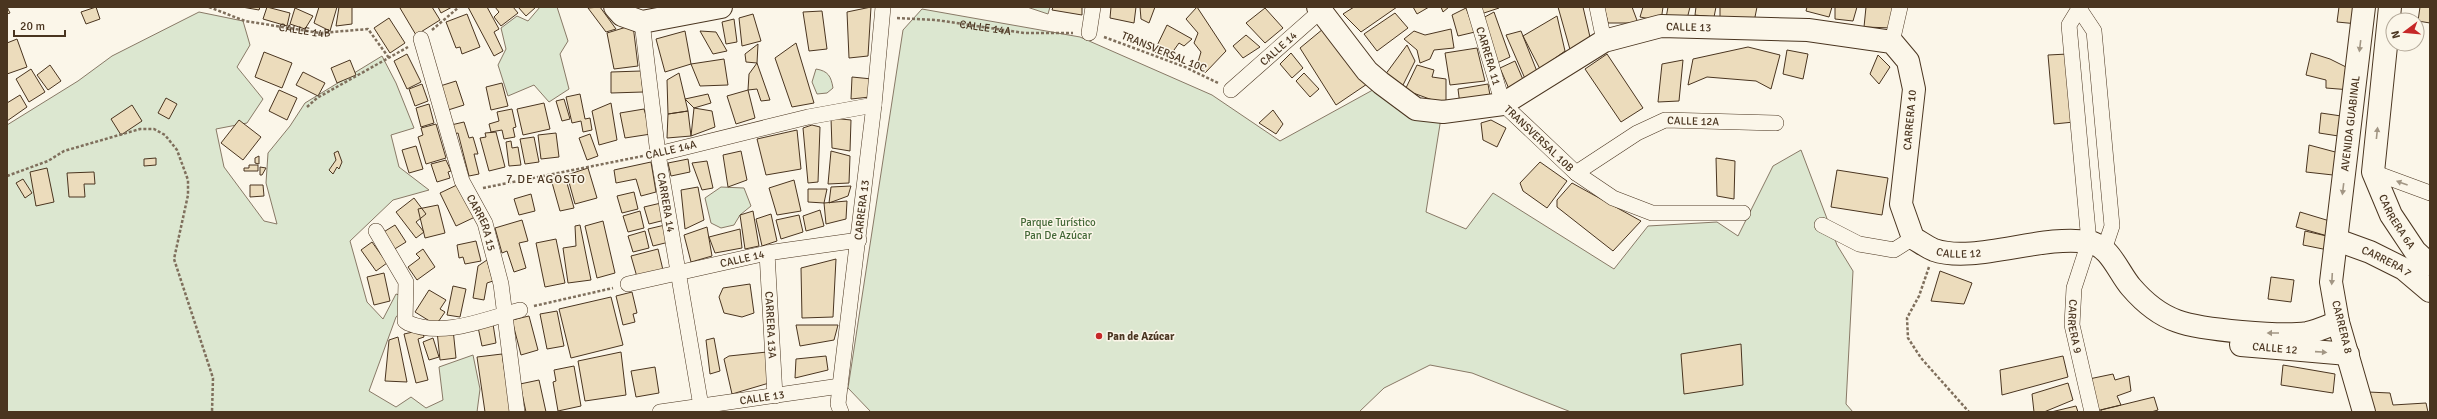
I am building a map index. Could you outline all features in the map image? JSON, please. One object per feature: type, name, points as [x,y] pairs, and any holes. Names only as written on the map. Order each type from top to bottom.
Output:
[{"type":"street","points":[[615,7],[622,15],[642,22],[720,7]]},
{"type":"street","points":[[1089,33],[1093,7]]},
{"type":"street","name":"CARRERA 11","points":[[1474,7],[1503,104]]},
{"type":"street","points":[[1598,7],[1604,41]]},
{"type":"street","points":[[1892,42],[1900,7]]},
{"type":"street","name":"AVENIDA GUABINAL","points":[[2337,240],[2364,7]]},
{"type":"street","points":[[2390,7],[2373,172],[2430,193]]},
{"type":"street","name":"TRANSVERSAL 10B","points":[[1321,8],[1367,71],[1416,109],[1443,112],[1503,104],[1576,173],[1613,198],[1652,213],[1743,214]]},
{"type":"street","name":"CALLE 14","points":[[1231,90],[1321,8]]},
{"type":"street","points":[[2080,8],[2069,25],[2097,246]]},
{"type":"street","name":"CARRERA 9","points":[[2080,8],[2094,32],[2112,226],[2097,246],[2074,288],[2072,326],[2092,412]]},
{"type":"street","name":"CARRERA 13","points":[[840,412],[838,404],[859,240],[883,12]]},
{"type":"street","name":"CARRERA 14","points":[[642,22],[658,154],[701,409]]},
{"type":"street","name":"CALLE 13","points":[[1503,104],[1604,41],[1661,26],[1808,30],[1892,42]]},
{"type":"street","name":"CARRERA 15","points":[[421,39],[462,181],[485,223],[500,284],[517,412]]},
{"type":"street","name":"CARRERA 10","points":[[1892,42],[1908,61],[1914,89],[1901,204],[1913,238]]},
{"type":"street","name":"CALLE 14A","points":[[658,154],[808,117],[874,105]]},
{"type":"street","name":"CALLE 12A","points":[[1576,173],[1637,133],[1665,120],[1776,123]]},
{"type":"street","name":"CARRERA 6A","points":[[2373,172],[2391,215],[2416,262]]},
{"type":"street","points":[[1822,225],[1859,244],[1894,250],[1913,238]]},
{"type":"street","points":[[376,232],[406,282],[405,321],[411,324],[437,329],[466,325],[520,310]]},
{"type":"street","name":"CALLE 12","points":[[1913,238],[1935,250],[1962,254],[2055,242],[2097,246],[2118,267],[2130,286],[2150,306],[2177,321],[2222,330],[2264,333],[2306,333],[2338,322]]},
{"type":"street","name":"CALLE 14","points":[[628,284],[767,253],[859,240]]},
{"type":"street","name":"CARRERA 7","points":[[2337,240],[2370,252],[2416,262],[2430,291]]},
{"type":"street","name":"CARRERA 8","points":[[2337,240],[2331,282],[2338,322],[2364,412]]},
{"type":"street","name":"CALLE 12","points":[[2097,246],[2119,292],[2152,324],[2171,336],[2268,348],[2348,354]]},
{"type":"street","name":"CARRERA 13A","points":[[767,253],[775,396]]},
{"type":"street","name":"CALLE 13","points":[[660,412],[701,409],[840,386]]},
{"type":"path","name":"CALLE 14B","points":[[209,7],[245,21],[320,33],[368,29],[389,58]]},
{"type":"path","points":[[306,107],[317,98],[421,39],[459,7]]},
{"type":"path","name":"CALLE 14A","points":[[883,12],[1024,33],[1089,33]]},
{"type":"path","name":"TRANSVERSAL 10C","points":[[1089,33],[1116,40],[1185,67],[1231,90]]},
{"type":"path","points":[[7,176],[48,161],[64,152],[140,130],[154,129],[165,135],[177,150],[188,180],[188,195],[174,259],[213,378],[212,412]]},
{"type":"path","name":"CALLE 14A","points":[[467,191],[658,154]]},
{"type":"path","points":[[1935,250],[1919,296],[1907,318],[1908,338],[1921,358],[1969,412]]},
{"type":"path","points":[[520,310],[628,284]]},
{"type":"green space","points":[[540,7],[557,7],[568,41],[560,54],[569,89],[549,102],[534,85],[508,96],[498,65],[506,49],[501,28],[517,16],[528,21]]},
{"type":"green space","points":[[1027,7],[1050,7],[1048,14]]},
{"type":"green space","name":"Parque Turístico Pan De Azúcar","points":[[922,9],[1080,37],[1212,95],[1280,141],[1380,86],[1441,118],[1426,212],[1466,229],[1493,193],[1614,269],[1648,226],[1717,222],[1738,236],[1773,166],[1801,150],[1837,245],[1853,271],[1846,404],[1853,412],[1571,412],[1472,373],[1430,365],[1384,388],[1359,412],[871,412],[848,388],[903,30]]},
{"type":"green space","points":[[199,12],[243,21],[250,45],[237,67],[263,99],[247,123],[216,129],[224,167],[264,221],[277,224],[266,183],[268,153],[290,126],[305,103],[382,56],[396,83],[414,128],[391,135],[399,167],[429,190],[393,200],[350,241],[367,302],[383,319],[396,294],[412,299],[396,317],[369,391],[396,407],[411,397],[426,408],[443,400],[439,367],[473,355],[480,389],[477,412],[7,412],[7,125],[78,81],[112,56]]},
{"type":"green space","points":[[816,69],[823,71],[830,77],[833,88],[827,93],[817,94],[812,82]]},
{"type":"green space","points":[[721,187],[744,188],[751,206],[740,215],[734,225],[721,228],[711,223],[705,198]]},
{"type":"building","points":[[7,7],[10,13],[7,14]]},
{"type":"building","points":[[96,7],[100,19],[86,24],[81,12]]},
{"type":"building","points":[[242,7],[260,7],[259,10]]},
{"type":"building","points":[[267,7],[290,13],[287,26],[263,19]]},
{"type":"building","points":[[319,7],[337,7],[330,31],[314,23]]},
{"type":"building","points":[[339,7],[352,7],[352,24],[336,26]]},
{"type":"building","points":[[432,7],[440,20],[416,35],[400,8]]},
{"type":"building","points":[[438,7],[452,7],[441,13]]},
{"type":"building","points":[[468,7],[487,7],[499,29],[494,32],[503,51],[494,56]]},
{"type":"building","points":[[495,7],[513,7],[518,13],[501,26],[494,17],[499,12]]},
{"type":"building","points":[[518,7],[536,7],[526,16]]},
{"type":"building","points":[[600,7],[616,29],[606,32],[588,8]]},
{"type":"building","points":[[871,7],[868,56],[849,58],[847,12]]},
{"type":"building","points":[[1053,7],[1082,7],[1082,15],[1052,10]]},
{"type":"building","points":[[1111,7],[1136,7],[1134,23],[1110,18]]},
{"type":"building","points":[[1140,7],[1155,7],[1149,23],[1141,19]]},
{"type":"building","points":[[1197,7],[1226,51],[1205,73],[1198,62],[1201,52],[1194,43],[1198,33],[1186,19]]},
{"type":"building","points":[[1354,7],[1397,7],[1361,32],[1343,14]]},
{"type":"building","points":[[1413,7],[1429,7],[1417,14]]},
{"type":"building","points":[[1441,7],[1449,7],[1443,12]]},
{"type":"building","points":[[1478,7],[1499,7],[1499,8],[1481,14]]},
{"type":"building","points":[[1558,7],[1583,7],[1590,37],[1571,53]]},
{"type":"building","points":[[1604,7],[1632,7],[1638,23],[1608,23]]},
{"type":"building","points":[[1643,7],[1663,7],[1661,21],[1640,17]]},
{"type":"building","points":[[1668,7],[1690,7],[1687,19],[1666,18]]},
{"type":"building","points":[[1696,7],[1716,7],[1714,17],[1695,15]]},
{"type":"building","points":[[1720,7],[1757,7],[1754,22],[1720,17]]},
{"type":"building","points":[[1807,7],[1832,7],[1829,17],[1806,11]]},
{"type":"building","points":[[1835,7],[1857,7],[1853,21],[1835,19]]},
{"type":"building","points":[[1866,7],[1897,7],[1893,28],[1864,27]]},
{"type":"building","points":[[2339,7],[2361,7],[2358,24],[2337,22]]},
{"type":"building","points":[[2420,7],[2430,7],[2430,23],[2425,22],[2425,12],[2419,12]]},
{"type":"building","points":[[295,8],[313,16],[305,29],[290,24]]},
{"type":"building","points":[[1265,8],[1283,28],[1265,43],[1246,23]]},
{"type":"building","points":[[1466,8],[1475,32],[1458,36],[1452,15]]},
{"type":"building","points":[[822,11],[827,49],[809,51],[803,12]]},
{"type":"building","points":[[1494,12],[1510,57],[1497,63],[1481,19]]},
{"type":"building","points":[[1395,13],[1408,28],[1377,51],[1364,34]]},
{"type":"building","points":[[467,14],[480,47],[462,54],[460,47],[456,48],[446,22]]},
{"type":"building","points":[[753,14],[761,41],[742,46],[739,18]]},
{"type":"building","points":[[1557,16],[1565,51],[1540,69],[1523,36]]},
{"type":"building","points":[[389,18],[405,43],[390,53],[374,28]]},
{"type":"building","points":[[734,19],[737,42],[726,44],[722,22]]},
{"type":"building","points":[[633,25],[638,66],[614,69],[607,33]]},
{"type":"building","points":[[1167,25],[1192,39],[1184,46],[1179,43],[1169,57],[1154,52]]},
{"type":"building","points":[[1323,29],[1370,82],[1336,105],[1300,48]]},
{"type":"building","points":[[1451,29],[1454,48],[1434,50],[1430,59],[1420,63],[1417,50],[1404,39],[1414,31],[1425,35]]},
{"type":"building","points":[[685,31],[691,64],[665,72],[656,39]]},
{"type":"building","points":[[700,31],[716,32],[727,51],[713,54]]},
{"type":"building","points":[[1521,31],[1538,74],[1526,81],[1506,35]]},
{"type":"building","points":[[1246,35],[1260,47],[1243,58],[1233,46]]},
{"type":"building","points":[[17,39],[27,67],[7,74],[7,43]]},
{"type":"building","points":[[796,43],[814,103],[792,107],[775,58]]},
{"type":"building","points":[[758,44],[757,63],[746,62],[745,54]]},
{"type":"building","points":[[1407,45],[1415,61],[1402,87],[1385,75]]},
{"type":"building","points":[[1748,47],[1780,55],[1771,89],[1756,81],[1707,77],[1688,85],[1693,59]]},
{"type":"building","points":[[1477,48],[1485,81],[1450,85],[1445,53]]},
{"type":"building","points":[[1787,50],[1808,54],[1803,79],[1783,74]]},
{"type":"building","points":[[264,52],[292,63],[282,88],[255,77]]},
{"type":"building","points":[[1291,53],[1303,68],[1292,78],[1280,64]]},
{"type":"building","points":[[2311,53],[2330,59],[2350,69],[2351,90],[2326,88],[2326,80],[2306,75]]},
{"type":"building","points":[[407,54],[421,82],[407,89],[394,61]]},
{"type":"building","points":[[1607,54],[1643,108],[1621,122],[1585,69]]},
{"type":"building","points":[[2068,54],[2074,122],[2054,124],[2048,55]]},
{"type":"building","points":[[1878,55],[1890,67],[1879,84],[1870,74]]},
{"type":"building","points":[[724,59],[728,85],[700,86],[691,64]]},
{"type":"building","points":[[350,60],[356,75],[337,83],[331,68]]},
{"type":"building","points":[[1683,60],[1679,101],[1658,102],[1662,64]]},
{"type":"building","points":[[1515,61],[1524,82],[1509,89],[1500,68]]},
{"type":"building","points":[[757,63],[770,100],[761,101],[757,89],[748,90],[749,74]]},
{"type":"building","points":[[50,65],[61,81],[48,90],[37,75]]},
{"type":"building","points":[[1417,65],[1434,70],[1432,77],[1446,79],[1446,105],[1405,90]]},
{"type":"building","points":[[31,69],[45,92],[29,102],[16,79]]},
{"type":"building","points":[[641,71],[643,92],[611,93],[611,72]]},
{"type":"building","points":[[303,72],[325,83],[318,96],[296,85]]},
{"type":"building","points":[[679,73],[688,111],[668,114],[667,80]]},
{"type":"building","points":[[1304,73],[1319,89],[1310,97],[1296,81]]},
{"type":"building","points":[[852,77],[872,79],[870,97],[851,99]]},
{"type":"building","points":[[456,81],[464,105],[445,111],[437,87]]},
{"type":"building","points":[[502,83],[508,106],[491,110],[486,87]]},
{"type":"building","points":[[422,84],[428,101],[415,106],[409,89]]},
{"type":"building","points":[[1488,84],[1491,101],[1460,105],[1458,89]]},
{"type":"building","points":[[279,90],[297,98],[287,120],[269,111]]},
{"type":"building","points":[[748,90],[755,118],[736,124],[727,96]]},
{"type":"building","points":[[580,94],[585,119],[590,118],[592,130],[583,132],[581,121],[572,123],[566,97]]},
{"type":"building","points":[[708,94],[711,103],[694,108],[685,99]]},
{"type":"building","points":[[20,95],[27,107],[7,121],[7,103]]},
{"type":"building","points":[[166,98],[177,104],[169,119],[158,113]]},
{"type":"building","points":[[564,99],[570,119],[562,121],[556,101]]},
{"type":"building","points":[[544,103],[550,129],[523,135],[517,109]]},
{"type":"building","points":[[611,103],[617,140],[599,145],[592,111]]},
{"type":"building","points":[[429,104],[434,123],[421,127],[416,108]]},
{"type":"building","points":[[132,105],[142,121],[121,135],[111,119]]},
{"type":"building","points":[[694,108],[712,111],[715,127],[691,136]]},
{"type":"building","points":[[512,109],[516,127],[513,128],[515,137],[504,139],[502,130],[491,132],[489,124],[499,121],[497,112]]},
{"type":"building","points":[[644,109],[651,134],[625,138],[620,113]]},
{"type":"building","points":[[1273,110],[1283,124],[1276,134],[1259,123]]},
{"type":"building","points":[[688,111],[691,136],[667,138],[668,114]]},
{"type":"building","points":[[2321,113],[2348,117],[2345,137],[2319,133]]},
{"type":"building","points":[[831,118],[851,120],[850,151],[832,148]]},
{"type":"building","points":[[239,120],[261,137],[243,160],[221,143]]},
{"type":"building","points":[[1491,120],[1506,128],[1497,147],[1483,140],[1481,123]]},
{"type":"building","points":[[464,122],[469,138],[473,137],[478,154],[474,154],[479,174],[469,176],[458,133],[454,134],[451,125]]},
{"type":"building","points":[[436,124],[446,158],[426,164],[418,137],[423,135],[421,128]]},
{"type":"building","points":[[812,125],[820,127],[818,182],[808,183],[803,128]]},
{"type":"building","points":[[797,130],[801,169],[766,175],[757,139]]},
{"type":"building","points":[[496,132],[505,167],[489,171],[480,138],[486,137],[485,133]]},
{"type":"building","points":[[556,133],[559,157],[541,159],[538,135]]},
{"type":"building","points":[[590,134],[598,156],[587,160],[579,138]]},
{"type":"building","points":[[534,137],[539,162],[525,164],[520,139]]},
{"type":"building","points":[[511,141],[512,148],[518,147],[521,165],[509,166],[506,142]]},
{"type":"building","points":[[2309,145],[2339,153],[2333,175],[2306,172]]},
{"type":"building","points":[[416,146],[423,169],[409,173],[402,150]]},
{"type":"building","points":[[338,151],[342,162],[339,169],[337,167],[333,174],[329,170],[336,160],[334,153]]},
{"type":"building","points":[[741,151],[747,180],[728,187],[723,155]]},
{"type":"building","points":[[831,151],[850,156],[849,183],[828,184]]},
{"type":"building","points":[[259,156],[259,164],[255,163],[255,158]]},
{"type":"building","points":[[156,158],[156,165],[144,166],[144,159]]},
{"type":"building","points":[[1716,158],[1735,161],[1734,199],[1717,196]]},
{"type":"building","points":[[688,159],[690,172],[671,176],[668,163]]},
{"type":"building","points":[[446,160],[451,171],[448,172],[450,178],[437,182],[431,164]]},
{"type":"building","points":[[707,161],[713,188],[702,190],[692,163]]},
{"type":"building","points":[[651,162],[656,192],[641,196],[636,179],[616,183],[614,170]]},
{"type":"building","points":[[1540,162],[1567,181],[1547,208],[1523,191],[1520,183]]},
{"type":"building","points":[[249,165],[258,165],[258,171],[244,171],[244,168],[249,168]]},
{"type":"building","points":[[260,167],[266,168],[262,175],[260,175]]},
{"type":"building","points":[[47,168],[54,202],[36,206],[30,172]]},
{"type":"building","points":[[588,168],[597,198],[575,204],[567,175]]},
{"type":"building","points":[[1837,170],[1888,178],[1882,215],[1831,207]]},
{"type":"building","points":[[94,172],[95,184],[84,184],[85,197],[69,197],[67,173]]},
{"type":"building","points":[[565,176],[574,208],[560,211],[551,179]]},
{"type":"building","points":[[23,179],[32,193],[25,198],[16,183]]},
{"type":"building","points":[[794,180],[801,211],[777,215],[769,188]]},
{"type":"building","points":[[1572,183],[1641,221],[1613,251],[1557,207],[1557,200]]},
{"type":"building","points":[[459,184],[475,217],[456,226],[440,193]]},
{"type":"building","points":[[250,185],[263,185],[264,196],[250,197]]},
{"type":"building","points":[[851,186],[848,196],[829,203],[831,187]]},
{"type":"building","points":[[698,187],[704,220],[685,229],[681,190]]},
{"type":"building","points":[[808,189],[827,189],[824,203],[808,202]]},
{"type":"building","points":[[634,192],[638,209],[622,213],[617,196]]},
{"type":"building","points":[[531,194],[535,211],[519,215],[514,199]]},
{"type":"building","points":[[414,198],[426,214],[416,222],[424,232],[416,238],[396,212]]},
{"type":"building","points":[[847,201],[846,219],[826,224],[824,203]]},
{"type":"building","points":[[661,203],[665,220],[649,224],[644,207]]},
{"type":"building","points":[[438,205],[445,233],[425,238],[418,209]]},
{"type":"building","points":[[820,210],[824,226],[806,231],[803,216]]},
{"type":"building","points":[[640,211],[644,228],[628,232],[623,216]]},
{"type":"building","points":[[753,211],[759,246],[745,249],[740,215]]},
{"type":"building","points":[[2300,212],[2333,222],[2331,237],[2296,227]]},
{"type":"building","points":[[771,214],[777,241],[762,246],[756,219]]},
{"type":"building","points":[[799,215],[803,232],[781,239],[776,220]]},
{"type":"building","points":[[522,220],[528,241],[519,243],[526,268],[514,272],[507,251],[502,253],[495,228]]},
{"type":"building","points":[[603,221],[615,273],[597,278],[585,226]]},
{"type":"building","points":[[395,225],[406,242],[393,250],[382,233]]},
{"type":"building","points":[[580,225],[591,280],[568,283],[563,248],[576,246],[575,226]]},
{"type":"building","points":[[665,225],[669,242],[653,246],[648,229]]},
{"type":"building","points":[[707,227],[712,256],[691,262],[684,235]]},
{"type":"building","points":[[740,229],[742,248],[715,253],[709,237]]},
{"type":"building","points":[[645,231],[649,248],[633,252],[628,236]]},
{"type":"building","points":[[2305,231],[2331,237],[2328,250],[2303,245]]},
{"type":"building","points":[[556,239],[565,283],[545,287],[536,243]]},
{"type":"building","points":[[476,241],[481,261],[465,264],[463,257],[459,258],[457,245]]},
{"type":"building","points":[[372,242],[387,263],[376,271],[361,250]]},
{"type":"building","points":[[423,249],[435,267],[417,280],[408,267],[420,258],[416,254]]},
{"type":"building","points":[[658,249],[663,270],[637,277],[631,256]]},
{"type":"building","points":[[836,259],[833,317],[802,318],[801,268]]},
{"type":"building","points":[[487,260],[493,281],[487,283],[484,300],[473,298],[478,266]]},
{"type":"building","points":[[1940,271],[1972,283],[1964,304],[1931,301]]},
{"type":"building","points":[[384,273],[390,301],[374,305],[367,277]]},
{"type":"building","points":[[2271,277],[2294,280],[2291,302],[2268,299]]},
{"type":"building","points":[[750,284],[754,313],[742,317],[724,313],[719,297],[723,288]]},
{"type":"building","points":[[453,286],[466,289],[460,317],[447,315]]},
{"type":"building","points":[[429,290],[446,300],[440,309],[445,312],[436,325],[415,312]]},
{"type":"building","points":[[632,292],[637,313],[633,314],[635,322],[623,325],[616,296]]},
{"type":"building","points":[[611,297],[623,345],[571,358],[559,309]]},
{"type":"building","points":[[557,311],[564,346],[547,349],[540,314]]},
{"type":"building","points":[[529,316],[538,350],[521,355],[512,320]]},
{"type":"building","points":[[493,324],[496,343],[482,346],[478,327]]},
{"type":"building","points":[[796,325],[838,325],[834,340],[800,346]]},
{"type":"building","points":[[453,329],[456,358],[440,360],[437,331]]},
{"type":"building","points":[[422,330],[424,337],[418,339],[428,380],[416,383],[404,334]]},
{"type":"building","points":[[398,337],[407,382],[385,381],[389,340]]},
{"type":"building","points":[[433,338],[439,357],[429,360],[423,342]]},
{"type":"building","points":[[714,338],[720,371],[710,374],[706,340]]},
{"type":"building","points":[[1741,344],[1743,385],[1684,394],[1681,354]]},
{"type":"building","points":[[621,352],[626,395],[585,401],[578,361]]},
{"type":"building","points":[[767,352],[769,383],[732,394],[724,359],[729,356]]},
{"type":"building","points":[[502,354],[511,412],[485,412],[477,357]]},
{"type":"building","points":[[826,356],[828,370],[795,378],[796,359]]},
{"type":"building","points":[[2063,356],[2068,377],[2002,395],[2000,370]]},
{"type":"building","points":[[2283,365],[2335,374],[2333,393],[2281,385]]},
{"type":"building","points":[[574,366],[581,406],[558,411],[553,382],[556,381],[554,370]]},
{"type":"building","points":[[655,367],[659,393],[636,397],[631,371]]},
{"type":"building","points":[[2113,374],[2115,380],[2129,376],[2131,391],[2117,396],[2121,405],[2096,411],[2089,379]]},
{"type":"building","points":[[539,380],[546,412],[526,412],[520,384]]},
{"type":"building","points":[[2068,383],[2073,400],[2044,412],[2034,412],[2032,394]]},
{"type":"building","points":[[2368,392],[2390,393],[2393,405],[2426,403],[2428,412],[2372,412]]},
{"type":"building","points":[[2154,397],[2158,410],[2151,412],[2101,412],[2101,410]]},
{"type":"building","points":[[2076,406],[2078,412],[2051,412]]},
{"type":"place","name":"Pan de Azúcar","points":[[1099,336]]},
{"type":"district","name":"7 DE AGOSTO","points":[[546,179]]}]
